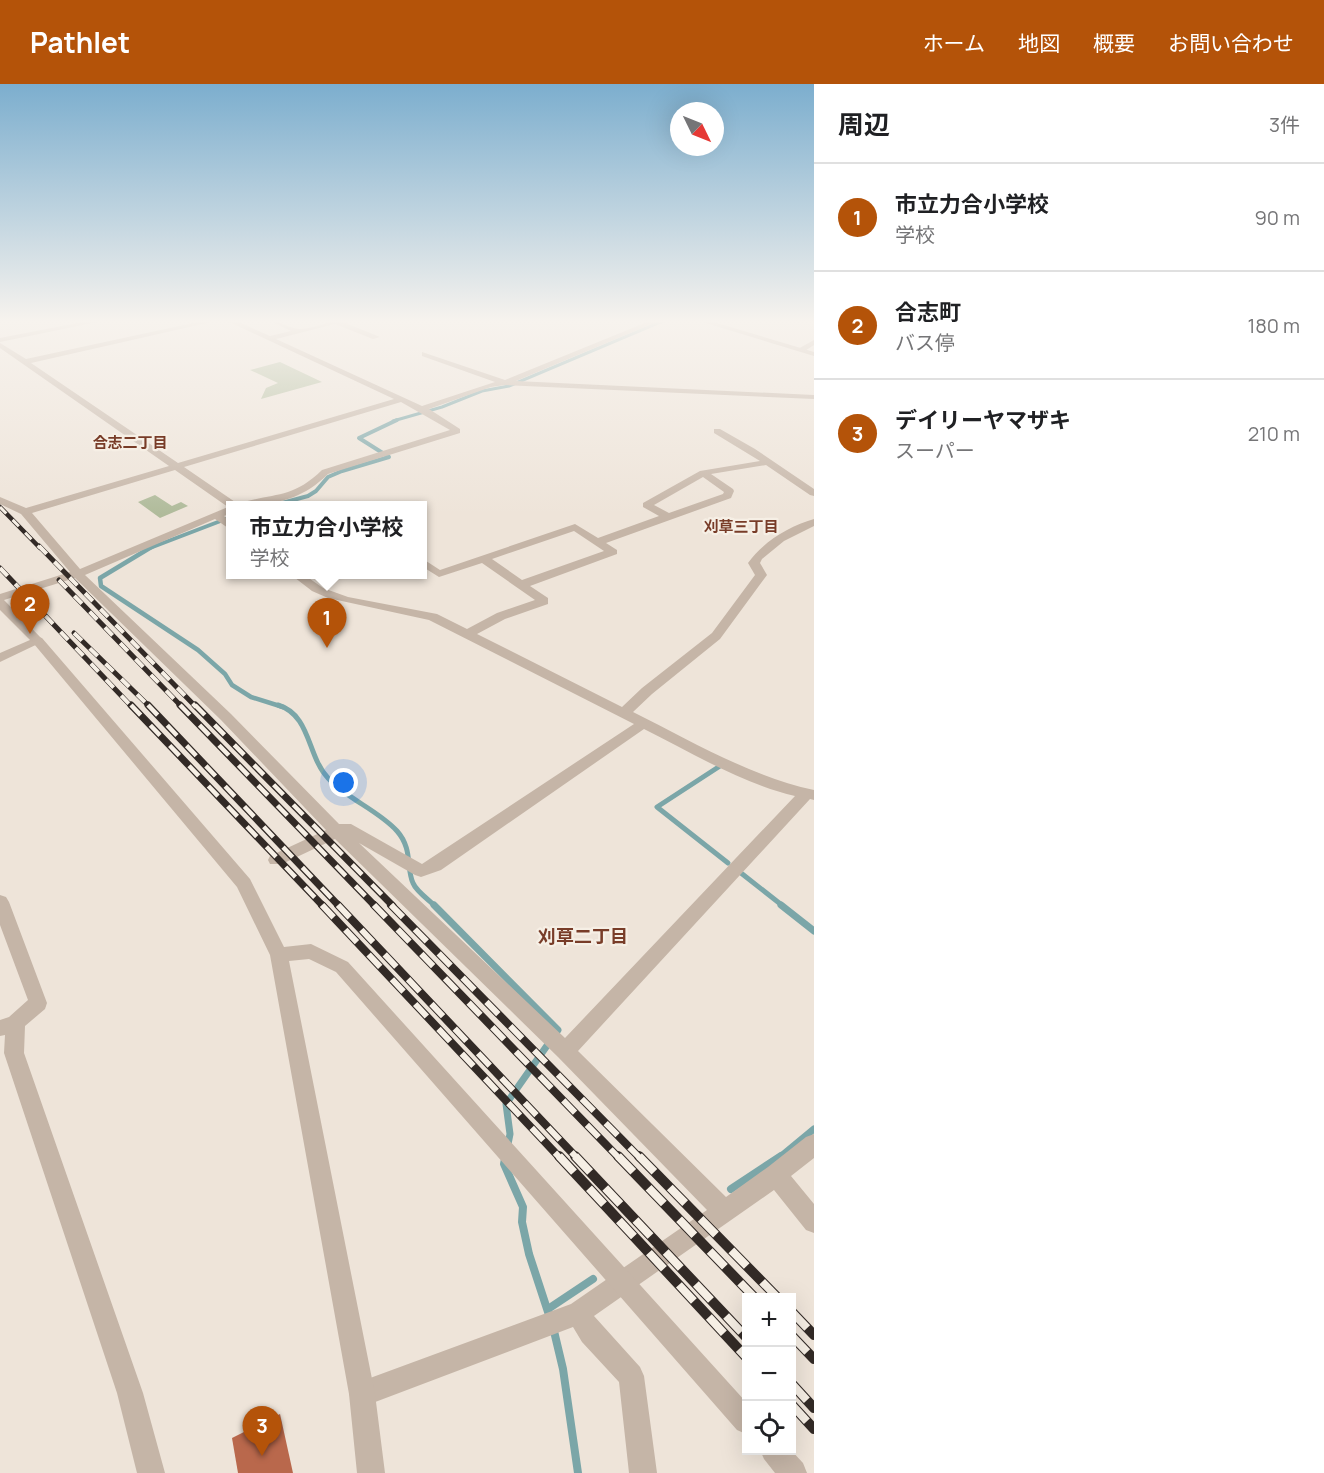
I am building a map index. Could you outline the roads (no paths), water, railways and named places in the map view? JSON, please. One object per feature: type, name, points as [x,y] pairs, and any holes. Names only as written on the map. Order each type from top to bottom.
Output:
[{"type":"street","points":[[58,385],[227,501]]},
{"type":"street","points":[[266,501],[290,496],[311,486],[325,472],[457,431],[422,410],[369,385]]},
{"type":"street","points":[[422,410],[491,385]]},
{"type":"street","points":[[545,385],[814,397]]},
{"type":"street","points":[[791,396],[814,404]]},
{"type":"street","points":[[25,512],[400,399]]},
{"type":"street","points":[[717,431],[814,493]]},
{"type":"street","points":[[668,517],[647,505],[703,473],[768,462]]},
{"type":"street","points":[[597,542],[727,496],[729,491],[703,473]]},
{"type":"street","points":[[0,500],[25,512],[78,574],[226,717],[335,830],[565,1051],[723,1210]]},
{"type":"street","points":[[226,511],[78,574],[0,601],[38,641],[244,883],[279,955],[362,1394],[371,1473]]},
{"type":"street","points":[[216,516],[226,523]]},
{"type":"street","points":[[624,713],[647,691],[716,636],[761,575],[754,563],[758,555],[800,528],[814,522]]},
{"type":"street","points":[[427,565],[439,574],[575,527],[613,552],[523,584]]},
{"type":"street","points":[[468,634],[501,616],[544,601],[523,584],[484,559]]},
{"type":"street","points":[[302,579],[319,590],[338,597],[433,617],[757,777],[810,794],[565,1051]]},
{"type":"street","points":[[0,658],[38,641]]},
{"type":"street","points":[[276,860],[335,830],[345,828],[421,871],[435,866],[644,723]]},
{"type":"street","points":[[0,902],[38,1003],[8,1026],[14,1053],[130,1393],[152,1473]]},
{"type":"street","points":[[279,955],[311,951],[342,967],[742,1415]]},
{"type":"street","points":[[362,1394],[578,1313],[776,1174],[814,1144]]},
{"type":"street","points":[[776,1174],[814,1222]]},
{"type":"street","points":[[578,1313],[591,1333],[631,1376],[643,1473]]},
{"type":"street","points":[[777,1455],[793,1473]]},
{"type":"waterway","points":[[393,421],[442,407],[482,391],[512,385]]},
{"type":"waterway","points":[[290,501],[308,496],[316,491],[328,477],[389,457],[359,438],[397,420]]},
{"type":"waterway","points":[[150,548],[226,519]]},
{"type":"waterway","points":[[153,546],[100,578],[101,586],[198,650],[225,674],[232,685],[251,697],[281,706]]},
{"type":"waterway","points":[[281,706],[289,710],[303,727],[316,759],[328,778],[397,831],[407,851],[413,883],[435,906]]},
{"type":"waterway","points":[[720,766],[657,807],[728,863]]},
{"type":"waterway","points":[[741,873],[783,906]]},
{"type":"waterway","points":[[781,905],[814,931]]},
{"type":"waterway","points":[[435,906],[558,1030],[506,1104],[510,1134],[508,1144]]},
{"type":"waterway","points":[[779,1158],[814,1129]]},
{"type":"waterway","points":[[731,1189],[781,1156]]},
{"type":"waterway","points":[[505,1159],[504,1164],[523,1207],[522,1222],[529,1254],[550,1318]]},
{"type":"waterway","points":[[548,1309],[593,1279]]},
{"type":"waterway","points":[[553,1327],[563,1369],[578,1473]]},
{"type":"railway","points":[[0,507],[40,548]]},
{"type":"railway","points":[[39,546],[196,707]]},
{"type":"railway","points":[[0,568],[132,707]]},
{"type":"railway","points":[[59,580],[182,707]]},
{"type":"railway","points":[[74,633],[149,706]]},
{"type":"railway","points":[[131,705],[323,906]]},
{"type":"railway","points":[[180,705],[375,906]]},
{"type":"railway","points":[[195,705],[393,906]]},
{"type":"railway","points":[[149,706],[339,906]]},
{"type":"railway","points":[[322,905],[560,1158]]},
{"type":"railway","points":[[338,905],[577,1158]]},
{"type":"railway","points":[[374,905],[619,1158]]},
{"type":"railway","points":[[391,905],[640,1158]]},
{"type":"railway","points":[[559,1156],[742,1353]]},
{"type":"railway","points":[[575,1156],[742,1333]]},
{"type":"railway","points":[[618,1156],[750,1293]]},
{"type":"railway","points":[[639,1156],[773,1293]]},
{"type":"railway","points":[[796,1316],[814,1335]]},
{"type":"railway","points":[[796,1340],[814,1359]]},
{"type":"railway","points":[[796,1388],[814,1408]]},
{"type":"railway","points":[[796,1409],[814,1429]]},
{"type":"place","name":"合志町","points":[[30,634]]},
{"type":"place","name":"市立力合小学校","points":[[327,648]]},
{"type":"place","name":"デイリーヤマザキ","points":[[262,1456]]},
{"type":"district","name":"合志二丁目","points":[[130,443]]},
{"type":"district","name":"刈草三丁目","points":[[741,527]]},
{"type":"district","name":"刈草二丁目","points":[[583,937]]}]
